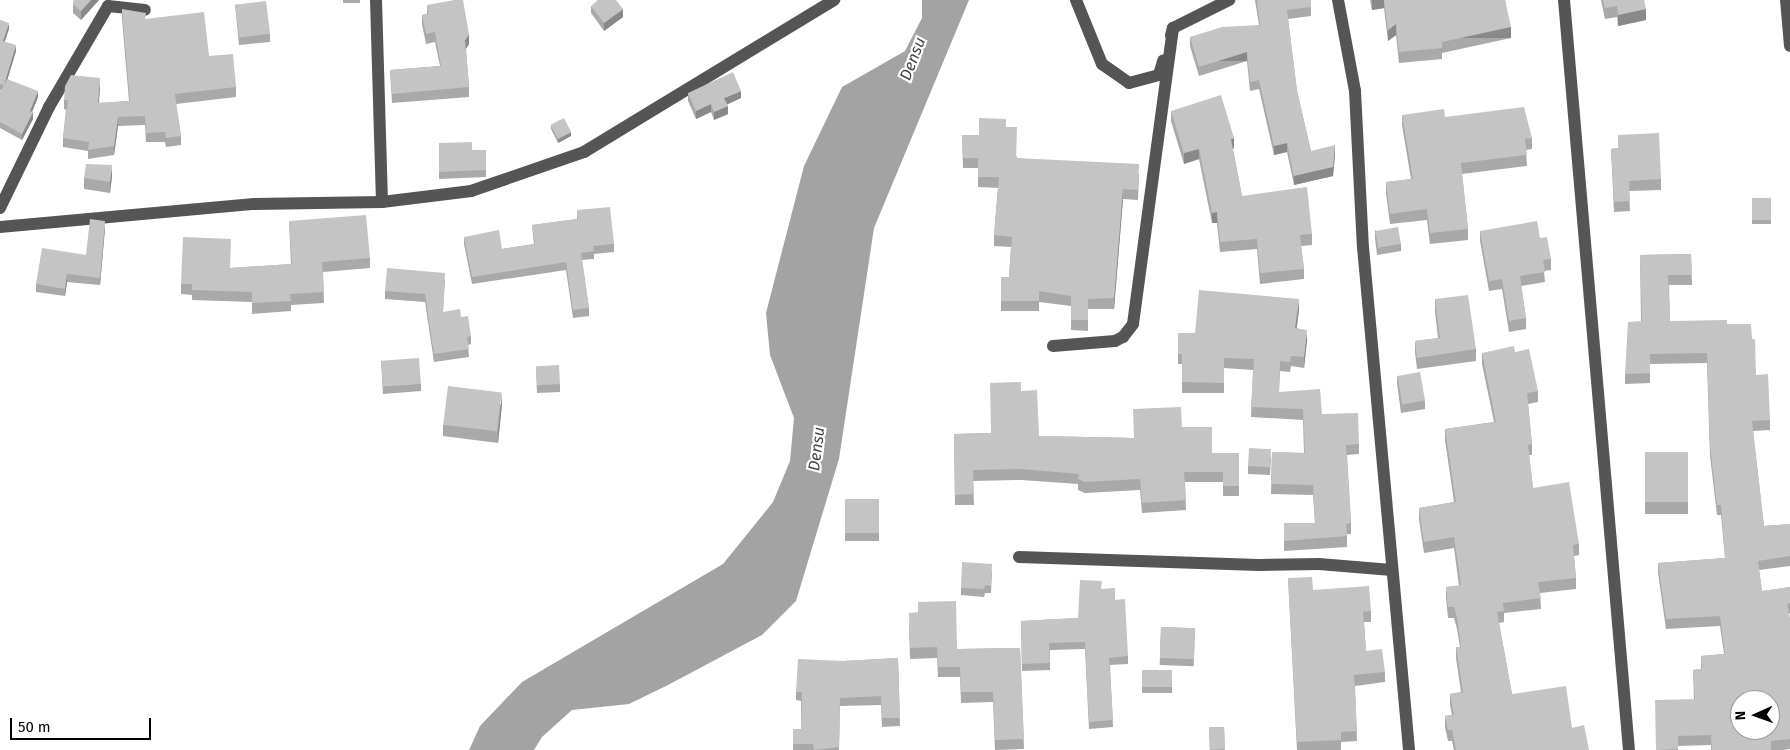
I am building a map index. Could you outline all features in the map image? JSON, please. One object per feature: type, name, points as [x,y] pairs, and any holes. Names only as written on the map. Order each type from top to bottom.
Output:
[{"type":"street","points":[[376,0],[382,202]]},
{"type":"street","points":[[0,227],[254,204],[382,202],[471,191],[584,152],[834,0]]},
{"type":"street","points":[[1076,0],[1102,64],[1130,83],[1159,76],[1173,28],[1229,0]]},
{"type":"street","points":[[1338,0],[1355,91],[1363,247],[1409,750]]},
{"type":"street","points":[[1564,0],[1629,750]]},
{"type":"street","points":[[1786,0],[1790,46]]},
{"type":"street","points":[[0,208],[50,107],[108,6],[145,10]]},
{"type":"street","points":[[1053,346],[1115,341],[1123,337],[1134,324],[1173,28]]},
{"type":"street","points":[[1019,557],[1260,565],[1319,564],[1392,570]]},
{"type":"water","name":"Densu","points":[[922,0],[969,0],[874,228],[839,459],[796,601],[762,635],[629,704],[572,710],[542,737],[534,750],[469,750],[480,726],[522,682],[723,564],[773,502],[790,461],[794,418],[770,355],[766,313],[804,166],[842,87],[905,51],[922,18]]},
{"type":"building","points":[[74,0],[91,0],[81,11],[73,4]]},
{"type":"building","points":[[463,0],[469,34],[465,40],[469,87],[392,94],[390,70],[441,66],[435,32],[426,34],[422,15],[428,14],[427,5]]},
{"type":"building","points":[[598,0],[616,0],[623,9],[604,23],[591,6]]},
{"type":"building","points":[[1257,0],[1311,0],[1311,7],[1287,10],[1297,91],[1311,151],[1335,145],[1333,167],[1294,176],[1287,143],[1274,146],[1259,80],[1250,82],[1247,52],[1199,67],[1190,37],[1222,27],[1260,25]]},
{"type":"building","points":[[1384,0],[1505,0],[1511,27],[1442,42],[1442,48],[1399,52],[1396,24],[1388,30]]},
{"type":"building","points":[[1603,0],[1644,0],[1646,9],[1618,15],[1617,6],[1605,8]]},
{"type":"building","points":[[266,1],[270,34],[239,38],[235,5]]},
{"type":"building","points":[[122,9],[146,13],[145,19],[204,12],[209,56],[233,54],[236,87],[175,94],[181,136],[166,138],[165,132],[146,133],[145,116],[118,117],[114,146],[88,150],[89,142],[63,138],[68,100],[64,100],[65,86],[71,75],[100,78],[98,103],[130,101]]},
{"type":"building","points":[[0,20],[9,23],[3,41],[16,45],[4,85],[0,84]]},
{"type":"building","points":[[733,72],[741,91],[724,98],[728,106],[714,112],[711,104],[696,111],[688,93]]},
{"type":"building","points":[[7,79],[38,91],[30,111],[33,112],[22,134],[0,122],[0,92]]},
{"type":"building","points":[[1221,95],[1234,138],[1231,139],[1242,196],[1307,187],[1312,234],[1300,235],[1304,269],[1260,273],[1257,239],[1220,242],[1217,212],[1212,213],[1199,149],[1184,153],[1171,111]]},
{"type":"building","points":[[1524,107],[1532,138],[1525,139],[1527,155],[1461,163],[1468,229],[1430,233],[1427,209],[1390,214],[1386,182],[1413,179],[1402,115],[1444,109],[1445,117]]},
{"type":"building","points":[[564,118],[571,132],[558,139],[551,125]]},
{"type":"building","points":[[979,118],[1006,119],[1006,127],[1017,127],[1016,158],[1139,164],[1138,190],[1123,189],[1114,298],[1088,299],[1088,320],[1071,320],[1071,296],[1039,291],[1039,301],[1001,301],[1001,277],[1009,277],[1012,237],[994,235],[999,177],[978,177],[978,158],[963,158],[962,135],[979,135]]},
{"type":"building","points":[[1659,133],[1661,179],[1629,181],[1630,201],[1614,202],[1611,149],[1618,148],[1618,135]]},
{"type":"building","points":[[472,142],[472,150],[486,150],[486,170],[439,172],[439,143]]},
{"type":"building","points":[[86,164],[112,165],[110,182],[84,178]]},
{"type":"building","points":[[1752,198],[1771,198],[1771,220],[1752,220]]},
{"type":"building","points":[[610,207],[614,244],[593,246],[594,251],[581,253],[589,308],[573,310],[566,262],[472,277],[464,237],[499,230],[502,249],[535,244],[532,225],[578,219],[577,210]]},
{"type":"building","points":[[366,215],[370,258],[322,262],[324,292],[290,294],[291,301],[252,303],[252,292],[192,290],[192,284],[181,284],[183,237],[231,239],[230,268],[292,264],[289,221]]},
{"type":"building","points":[[90,219],[105,221],[100,278],[67,274],[65,289],[36,284],[42,248],[86,255]]},
{"type":"building","points":[[1537,221],[1540,238],[1547,237],[1551,259],[1543,260],[1545,272],[1520,276],[1526,318],[1509,321],[1502,279],[1489,281],[1480,231]]},
{"type":"building","points":[[1398,227],[1401,244],[1378,248],[1375,231]]},
{"type":"building","points":[[1691,254],[1692,275],[1668,275],[1670,321],[1727,320],[1727,324],[1751,324],[1752,339],[1755,339],[1756,375],[1768,374],[1770,420],[1752,421],[1764,526],[1790,524],[1790,556],[1758,561],[1762,591],[1790,587],[1790,603],[1787,604],[1790,620],[1790,739],[1771,741],[1771,750],[1712,750],[1711,735],[1678,736],[1678,749],[1656,750],[1655,700],[1695,699],[1693,670],[1702,669],[1701,656],[1725,654],[1720,616],[1666,619],[1658,563],[1725,558],[1721,505],[1717,505],[1710,446],[1707,353],[1650,354],[1650,373],[1625,374],[1628,322],[1642,321],[1640,255]]},
{"type":"building","points":[[387,268],[445,273],[443,312],[460,309],[461,317],[468,316],[471,336],[467,337],[469,349],[434,354],[425,294],[385,291]]},
{"type":"building","points":[[1199,290],[1299,299],[1295,328],[1307,330],[1304,357],[1291,356],[1290,362],[1280,361],[1279,392],[1320,389],[1322,414],[1358,413],[1359,444],[1346,445],[1351,523],[1346,524],[1347,536],[1284,541],[1284,523],[1315,523],[1313,485],[1271,484],[1272,452],[1305,453],[1303,409],[1251,407],[1254,359],[1224,358],[1224,383],[1182,382],[1182,354],[1178,354],[1178,333],[1195,333]]},
{"type":"building","points":[[1468,295],[1476,349],[1417,358],[1415,341],[1440,338],[1435,299]]},
{"type":"building","points":[[1514,346],[1515,352],[1529,349],[1538,391],[1527,393],[1532,444],[1528,445],[1533,488],[1569,482],[1579,544],[1573,545],[1576,578],[1538,582],[1541,598],[1503,603],[1504,611],[1497,612],[1512,694],[1566,686],[1572,728],[1584,725],[1589,750],[1456,750],[1452,730],[1448,730],[1445,716],[1454,715],[1450,694],[1463,692],[1456,647],[1461,647],[1457,618],[1454,607],[1448,607],[1446,587],[1461,585],[1454,537],[1424,542],[1419,508],[1456,502],[1445,429],[1496,422],[1482,353]]},
{"type":"building","points":[[419,358],[421,384],[383,387],[381,361]]},
{"type":"building","points":[[559,365],[560,384],[537,385],[536,366]]},
{"type":"building","points":[[1420,372],[1425,401],[1402,405],[1397,376]]},
{"type":"building","points":[[1021,382],[1021,391],[1037,390],[1039,436],[1134,438],[1133,409],[1181,407],[1182,427],[1212,427],[1212,453],[1239,453],[1239,486],[1223,486],[1223,472],[1184,472],[1186,500],[1142,503],[1140,479],[1085,482],[1078,479],[1079,474],[1021,469],[973,470],[974,494],[955,495],[954,434],[991,433],[990,383]]},
{"type":"building","points":[[448,386],[502,393],[497,431],[443,425]]},
{"type":"building","points":[[1249,448],[1271,449],[1270,467],[1248,466]]},
{"type":"building","points":[[1645,452],[1688,452],[1688,502],[1645,502]]},
{"type":"building","points":[[845,499],[879,499],[879,533],[845,533]]},
{"type":"building","points":[[962,562],[992,564],[991,586],[985,585],[984,589],[961,588]]},
{"type":"building","points":[[1312,577],[1313,590],[1369,586],[1371,611],[1363,612],[1366,651],[1382,649],[1385,672],[1354,675],[1357,731],[1341,732],[1341,740],[1297,742],[1288,578]]},
{"type":"building","points":[[1080,580],[1102,581],[1101,589],[1115,588],[1115,600],[1125,599],[1128,656],[1109,658],[1113,720],[1089,722],[1085,642],[1049,643],[1050,663],[1022,664],[1021,621],[1078,618]]},
{"type":"building","points":[[956,601],[957,649],[1020,648],[1024,739],[995,740],[993,692],[961,692],[960,667],[938,667],[937,647],[910,648],[909,613],[918,612],[918,602]]},
{"type":"building","points":[[1161,627],[1195,628],[1194,659],[1160,658]]},
{"type":"building","points":[[898,658],[900,718],[882,718],[881,696],[840,698],[839,747],[814,750],[813,744],[793,744],[793,729],[801,729],[802,692],[796,692],[798,659],[844,661]]},
{"type":"building","points":[[1142,670],[1172,670],[1172,687],[1142,687]]},
{"type":"building","points":[[1224,727],[1225,749],[1210,750],[1209,728]]}]
